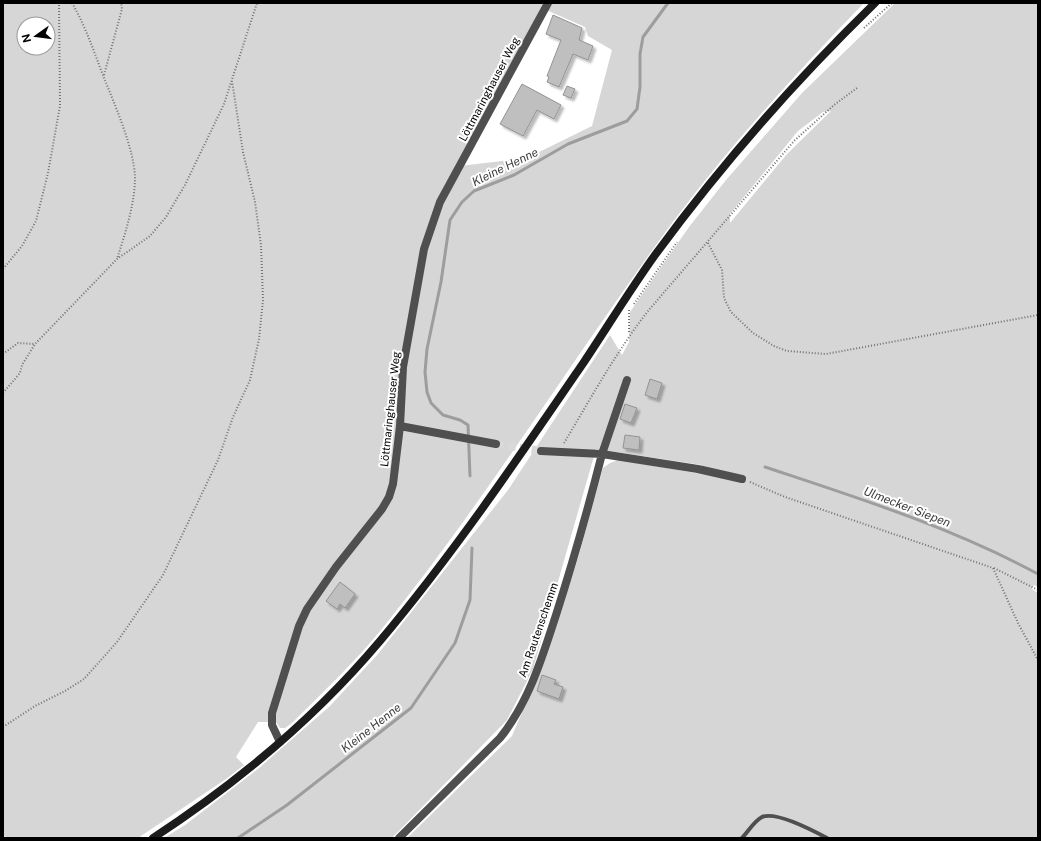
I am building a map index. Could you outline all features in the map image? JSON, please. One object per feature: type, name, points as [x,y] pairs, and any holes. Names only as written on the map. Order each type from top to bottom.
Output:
[{"type":"main road","points":[[153,838],[197,808],[241,775],[280,742],[315,710],[361,662],[439,566],[536,432],[655,255],[738,149],[792,88],[875,3]]},
{"type":"street","name":"Löttmaringhauser Weg","points":[[280,742],[272,725],[272,713],[299,626],[312,600],[382,509],[389,497],[393,484],[400,426],[403,367],[424,249],[430,228],[440,202],[548,3]]},
{"type":"street","points":[[602,454],[627,380]]},
{"type":"street","points":[[400,426],[496,444]]},
{"type":"street","points":[[541,451],[602,454],[698,469],[742,479]]},
{"type":"street","name":"Am Rautenschemm","points":[[399,838],[500,738],[513,722],[538,671],[581,538],[602,454]]},
{"type":"lane","points":[[742,838],[759,818],[768,816],[790,821],[827,838]]},
{"type":"path","points":[[3,270],[22,246],[36,221],[48,173],[60,106],[59,3]]},
{"type":"path","points":[[72,3],[88,33],[120,119],[135,175],[126,228],[117,260]]},
{"type":"path","points":[[103,76],[122,10],[121,3]]},
{"type":"path","points":[[3,393],[20,373],[22,365],[35,344],[117,260],[150,236],[166,217],[185,185],[224,104],[256,3]]},
{"type":"path","points":[[859,32],[892,3]]},
{"type":"path","points":[[3,727],[35,706],[65,691],[84,679],[117,642],[163,575],[218,460],[233,417],[250,380],[259,339],[262,306],[261,245],[255,202],[243,152],[232,81]]},
{"type":"path","points":[[559,451],[629,335],[648,311],[708,243],[794,141],[816,120],[857,88]]},
{"type":"path","points":[[629,335],[628,310],[681,237]]},
{"type":"path","points":[[708,243],[722,270],[724,298],[731,312],[753,332],[774,346],[787,351],[826,354],[1038,315]]},
{"type":"path","points":[[3,354],[18,343],[35,344]]},
{"type":"path","points":[[742,479],[785,497],[993,568],[1038,590]]},
{"type":"path","points":[[993,568],[1018,623],[1038,660]]},
{"type":"shaded area","points":[[3,3],[543,3],[460,166],[527,158],[592,126],[612,50],[588,36],[585,27],[544,9],[548,3],[864,3],[766,108],[719,163],[675,219],[638,270],[458,530],[420,580],[360,654],[292,723],[285,728],[280,728],[276,722],[258,722],[236,757],[244,765],[226,779],[138,838],[5,838],[3,833]]},
{"type":"shaded area","points":[[895,3],[1038,3],[1038,587],[1034,585],[1032,589],[1038,593],[1038,838],[407,838],[512,736],[545,658],[578,558],[603,468],[618,460],[696,473],[702,465],[596,449],[533,669],[507,720],[392,838],[164,838],[185,825],[258,769],[330,706],[378,654],[508,490],[610,335],[622,355],[629,342],[630,312],[689,227],[726,180],[802,93]],"holes":[[[831,111],[787,154],[730,223],[730,214],[798,131],[823,112]]]},
{"type":"building","points":[[553,15],[582,28],[579,40],[593,46],[588,60],[573,54],[559,87],[547,82],[549,77],[547,76],[561,40],[546,34]]},
{"type":"building","points":[[522,84],[561,105],[554,119],[537,110],[523,136],[500,124]]},
{"type":"building","points":[[567,86],[575,89],[571,98],[563,95]]},
{"type":"building","points":[[650,379],[662,383],[657,399],[645,395]]},
{"type":"building","points":[[625,404],[637,408],[631,423],[620,419]]},
{"type":"building","points":[[625,435],[640,437],[639,450],[623,448]]},
{"type":"building","points":[[340,582],[355,594],[345,608],[340,604],[337,609],[326,601]]},
{"type":"building","points":[[542,675],[556,680],[554,684],[563,687],[559,699],[537,691]]},
{"type":"waterway","name":"Kleine Henne","points":[[470,476],[468,425],[460,420],[443,415],[431,403],[427,392],[425,372],[427,349],[441,282],[450,220],[462,202],[474,191],[514,175],[568,144],[627,121],[637,109],[640,87],[640,54],[643,37],[668,3]]},
{"type":"waterway","name":"Ulmecker Siepen","points":[[765,467],[904,514],[972,542],[1038,574]]},
{"type":"waterway","name":"Kleine Henne","points":[[238,838],[287,805],[411,708],[455,643],[470,600],[472,548]]},
{"type":"tunnel","points":[[496,444],[541,451]]}]
